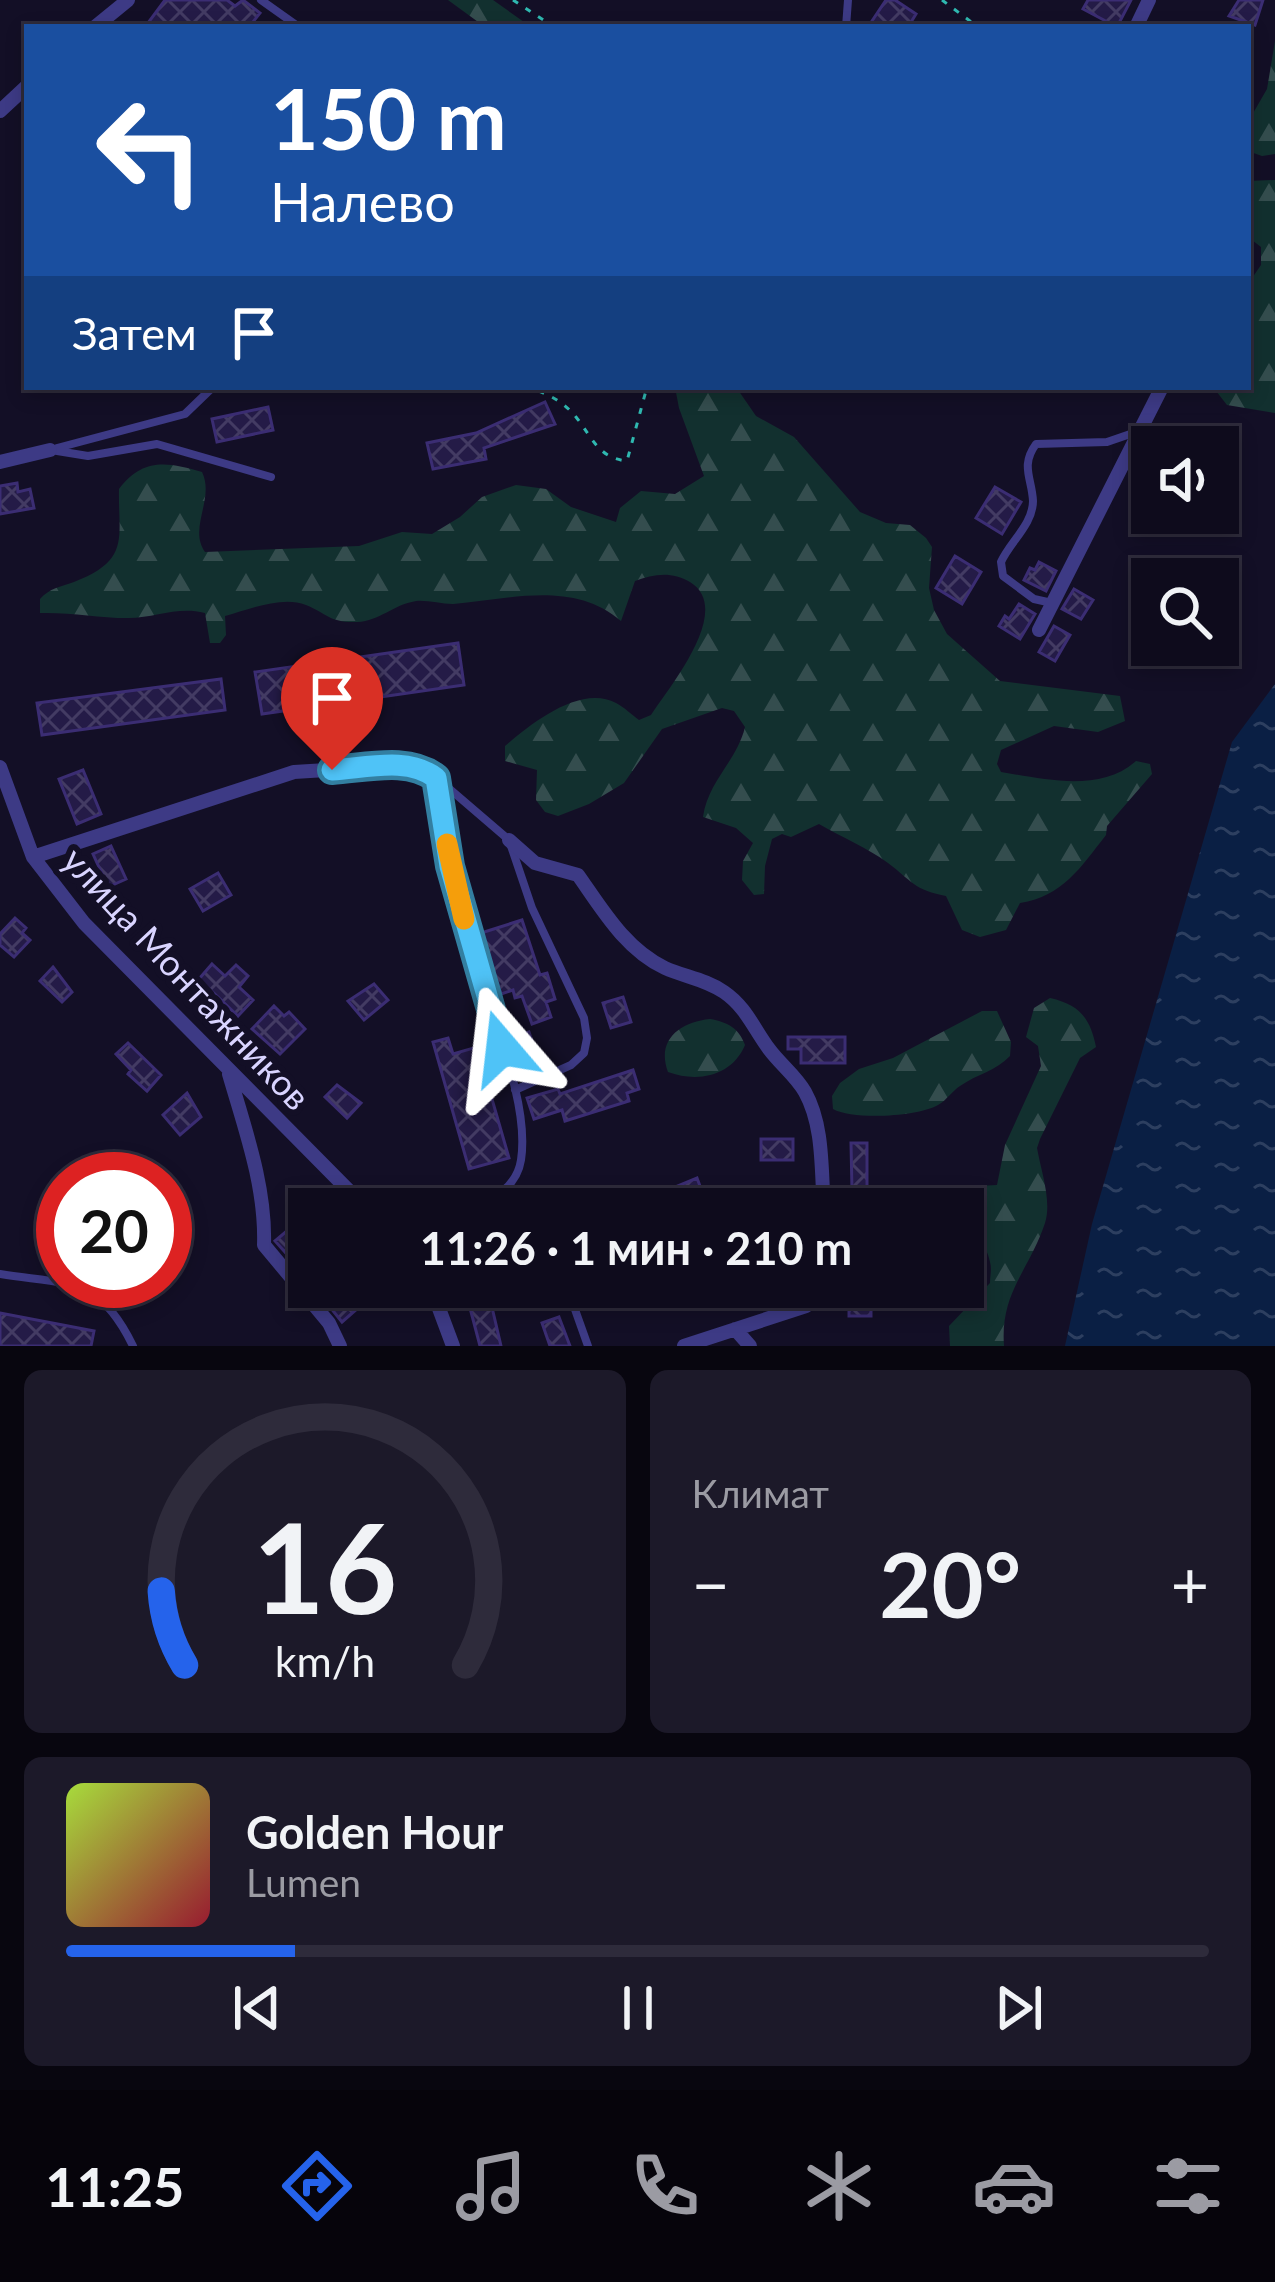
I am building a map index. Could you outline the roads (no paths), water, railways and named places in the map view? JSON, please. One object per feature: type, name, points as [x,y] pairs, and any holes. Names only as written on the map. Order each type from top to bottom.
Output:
[{"type":"street","points":[[99,24],[128,0]]},
{"type":"street","points":[[0,111],[24,89]]},
{"type":"street","points":[[1141,426],[1160,390]]},
{"type":"street","points":[[1040,629],[1131,446]]},
{"type":"street","points":[[0,462],[50,450]]},
{"type":"street","points":[[32,857],[294,772],[407,765],[422,767],[436,778]]},
{"type":"street","name":"улица Монтажников","points":[[0,766],[32,857],[84,923],[346,1188]]},
{"type":"street","points":[[509,840],[535,863],[578,875],[607,921],[653,961],[706,981],[736,1001],[804,1089],[816,1122],[823,1188]]},
{"type":"street","points":[[228,1069],[252,1153],[265,1221],[264,1245],[329,1323],[340,1346]]},
{"type":"street","points":[[439,1308],[453,1346]]},
{"type":"street","points":[[683,1346],[800,1308]]},
{"type":"street","points":[[735,1329],[750,1346]]},
{"type":"lane","points":[[261,0],[295,24]]},
{"type":"lane","points":[[50,450],[185,414],[210,390]]},
{"type":"lane","points":[[1054,604],[1034,598],[1003,576],[1001,562],[1034,504],[1025,466],[1028,455],[1036,444],[1107,442],[1131,433]]},
{"type":"lane","points":[[50,450],[88,456],[158,444],[271,476]]},
{"type":"lane","points":[[436,778],[509,840],[532,908],[584,1018],[584,1053],[571,1065],[515,1090]]},
{"type":"lane","points":[[436,778],[450,866],[515,1090],[521,1159],[507,1188]]},
{"type":"lane","points":[[0,1274],[77,1286],[103,1298],[133,1346]]},
{"type":"lane","points":[[575,1308],[589,1346]]},
{"type":"water","points":[[1275,684],[1275,1346],[1065,1346],[1092,1224],[1232,742]]}]
